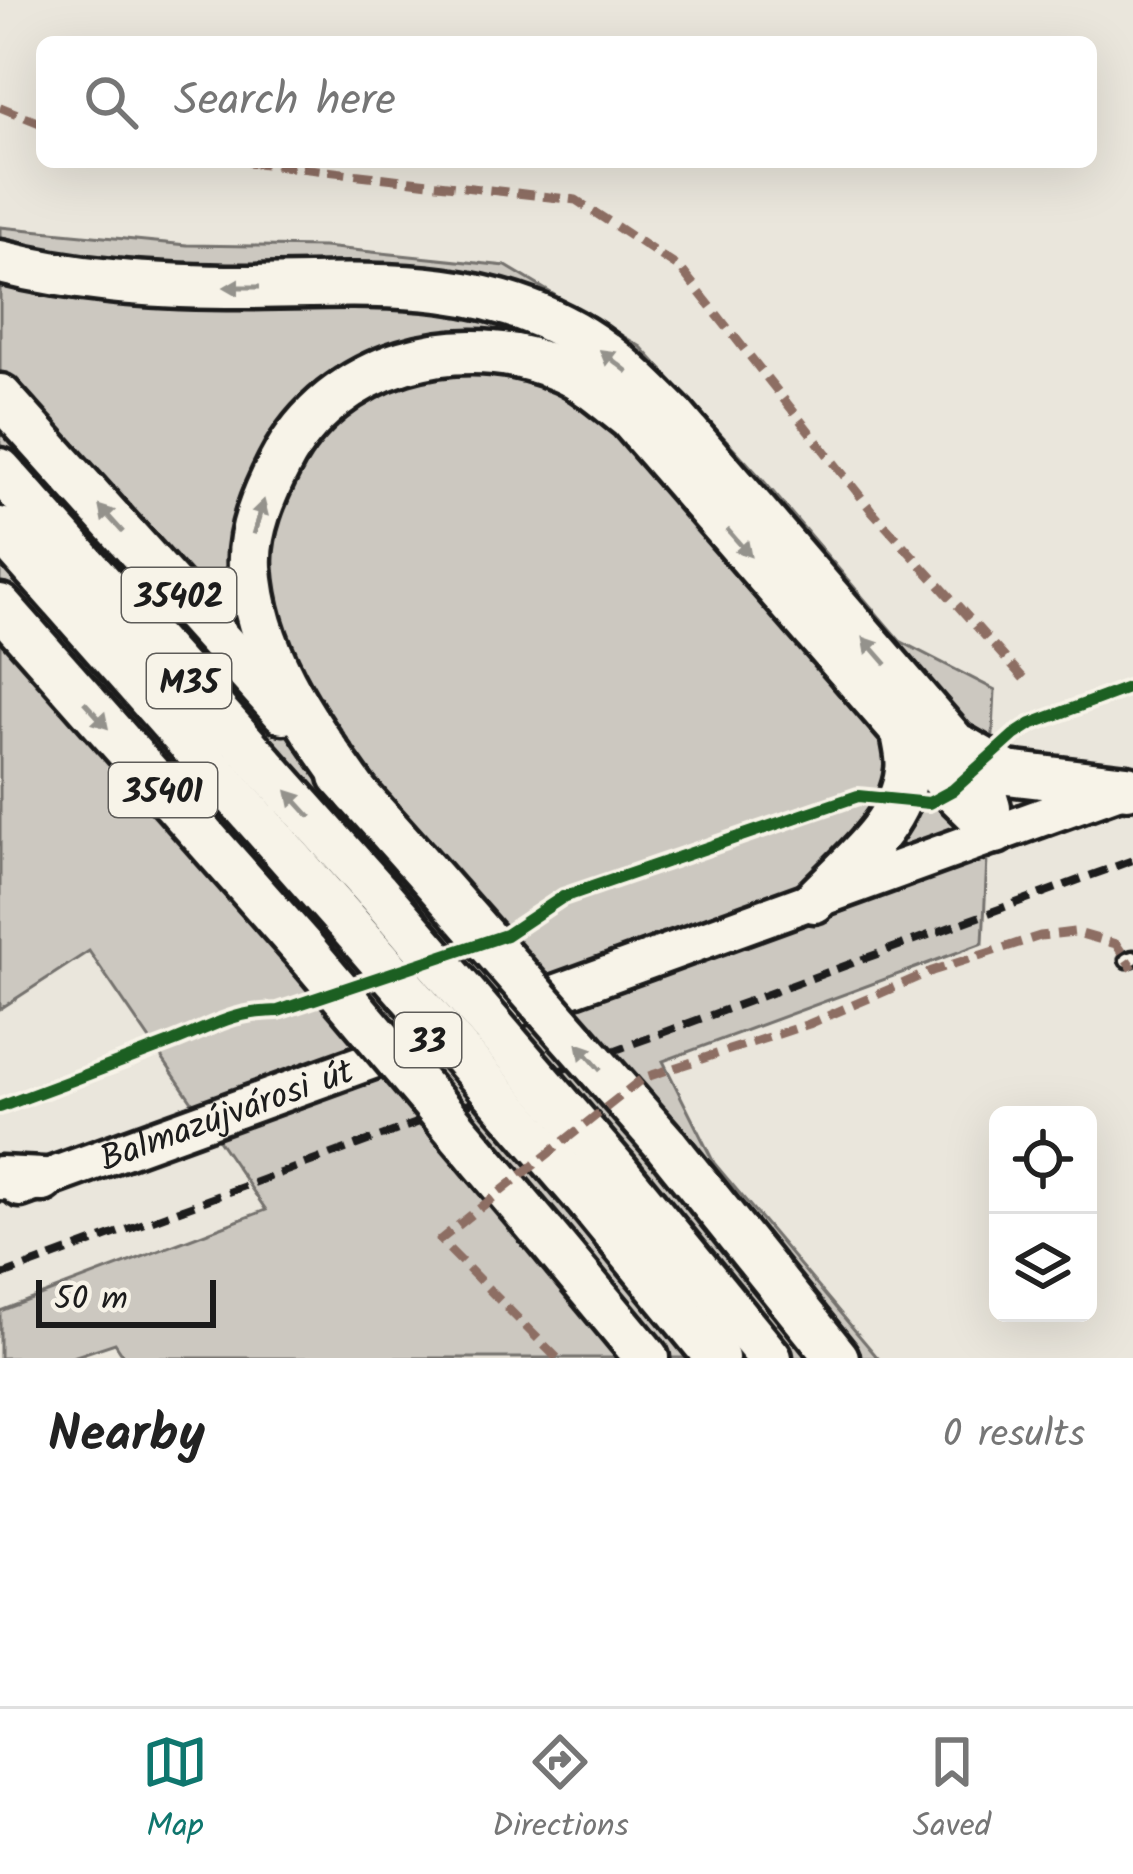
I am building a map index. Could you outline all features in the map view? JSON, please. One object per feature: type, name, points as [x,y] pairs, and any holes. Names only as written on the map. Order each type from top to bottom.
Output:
[{"type":"highway","points":[[0,262],[107,282],[224,287],[394,284],[439,289],[520,308],[567,329],[620,365],[674,416],[951,740],[983,788],[996,832]]},
{"type":"highway","points":[[837,1358],[666,1145],[357,794],[304,720],[261,631],[249,563],[255,522],[287,450],[327,403],[386,366],[462,352],[500,353],[567,373],[630,418],[903,733],[996,832]]},
{"type":"highway","name":"35402","points":[[0,396],[357,794]]},
{"type":"highway","name":"M35","points":[[0,470],[377,892],[601,1184],[717,1358]]},
{"type":"highway","name":"M35","points":[[0,529],[345,920],[770,1358]]},
{"type":"highway","name":"35401","points":[[6,614],[307,953],[647,1358]]},
{"type":"highway","points":[[814,901],[883,830],[899,801],[908,768],[903,733]]},
{"type":"highway","points":[[951,740],[1007,773],[1130,785]]},
{"type":"highway","points":[[0,1178],[43,1180]]},
{"type":"main road","name":"33","points":[[814,901],[1130,785]]},
{"type":"main road","name":"Balmazújvárosi út","points":[[43,1180],[814,901]]},
{"type":"main road","name":"33","points":[[0,1195],[43,1180]]},
{"type":"shaded area","points":[[0,227],[187,245],[324,247],[506,266],[641,347],[900,641],[995,690],[983,943],[663,1061],[714,1163],[878,1358],[125,1358],[115,1343],[70,1358],[0,1358],[0,1311],[266,1210],[89,951],[0,1009]]},
{"type":"railway","points":[[0,1276],[1133,860]]},
{"type":"marked path","points":[[0,107],[36,122]]},
{"type":"marked path","points":[[300,168],[576,200],[681,269],[872,511],[1025,680]]},
{"type":"marked path","points":[[557,1358],[440,1240],[643,1078],[809,1024],[932,971],[1040,936],[1074,932],[1116,944],[1133,969]]},
{"type":"cycle path","points":[[0,1107],[233,1017],[278,1011],[506,935],[563,897],[858,796],[929,803],[953,790],[1031,724],[1133,686]]}]
